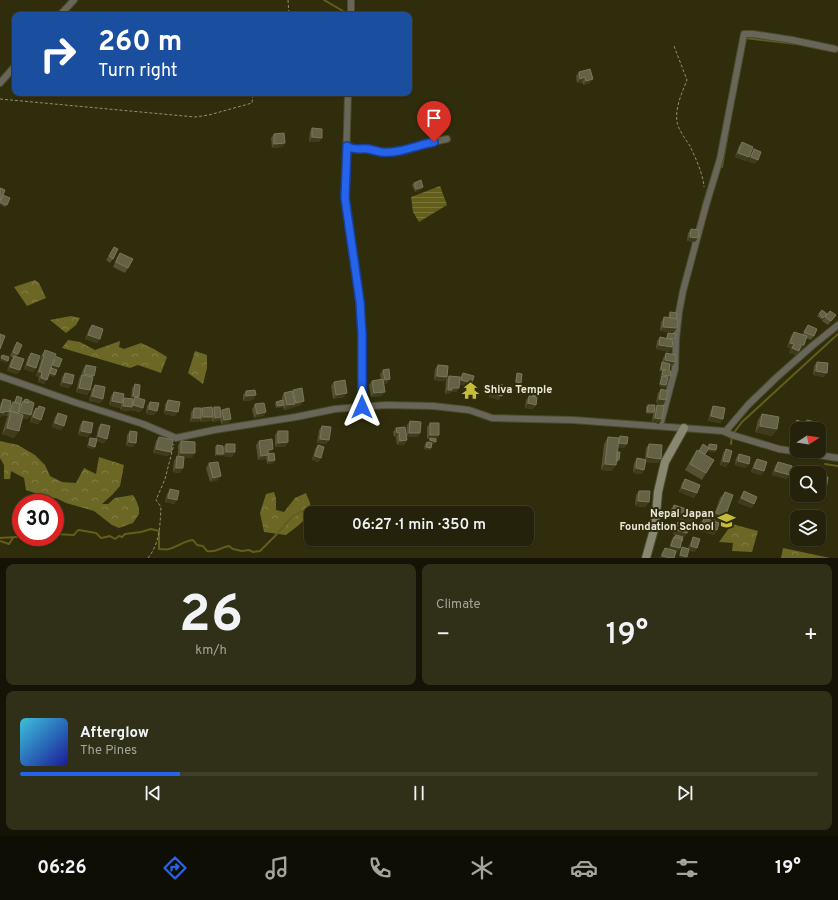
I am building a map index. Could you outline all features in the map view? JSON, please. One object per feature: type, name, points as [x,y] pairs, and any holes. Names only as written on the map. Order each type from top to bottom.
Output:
[{"type":"street","points":[[63,12],[74,0]]},
{"type":"street","points":[[351,0],[351,12]]},
{"type":"street","points":[[660,426],[675,370],[676,339],[683,291],[720,159],[744,34],[792,40],[835,49]]},
{"type":"street","points":[[0,83],[12,69]]},
{"type":"street","points":[[348,96],[345,198],[360,302],[362,335],[362,407]]},
{"type":"street","points":[[347,146],[352,149],[368,149],[381,152],[391,152],[447,139]]},
{"type":"street","points":[[725,432],[748,405],[777,377],[838,325]]},
{"type":"street","points":[[0,376],[143,424],[176,438],[214,430],[335,410],[386,405],[433,406],[469,410],[492,418],[574,420],[725,432],[779,449],[838,458]]},
{"type":"street","points":[[646,558],[655,526],[658,492],[665,462],[684,428]]},
{"type":"path","points":[[288,0],[289,12]]},
{"type":"path","points":[[674,46],[687,80],[678,102],[677,123],[697,163],[705,189]]},
{"type":"path","points":[[0,99],[195,117],[209,116],[252,103],[253,96]]},
{"type":"path","points":[[148,558],[155,547],[160,531],[161,507],[156,500],[165,479],[176,438]]},
{"type":"green space","points":[[35,280],[39,283],[46,298],[27,306],[14,287]]},
{"type":"green space","points":[[71,316],[80,318],[76,325],[66,333],[50,320]]},
{"type":"green space","points":[[68,340],[80,342],[95,350],[120,341],[119,347],[124,349],[141,343],[167,357],[161,373],[138,365],[130,368],[62,348]]},
{"type":"green space","points":[[195,351],[207,355],[207,368],[203,384],[188,373]]},
{"type":"green space","points":[[0,441],[18,445],[35,455],[45,465],[50,476],[62,482],[76,483],[84,468],[96,474],[99,457],[124,465],[120,486],[102,504],[108,504],[115,498],[133,495],[139,508],[139,514],[133,523],[119,528],[112,525],[94,511],[64,502],[64,494],[36,494],[26,490],[24,478],[11,471],[10,479],[4,479],[4,465],[0,458]]},
{"type":"green space","points":[[274,492],[276,498],[276,510],[284,512],[295,498],[306,493],[310,506],[304,506],[304,520],[286,535],[264,532],[260,513],[266,494]]},
{"type":"green space","points":[[732,524],[758,531],[752,552],[732,551],[733,543],[719,542]]},
{"type":"green space","points":[[783,548],[830,558],[781,558]]},
{"type":"shaded area","points":[[440,186],[447,205],[419,222],[413,212],[411,197]]},
{"type":"building","points":[[590,69],[593,79],[586,81],[585,77],[580,79],[579,72]]},
{"type":"building","points":[[312,128],[322,129],[322,138],[312,137]]},
{"type":"building","points":[[284,133],[285,143],[274,144],[274,134]]},
{"type":"building","points":[[742,142],[753,147],[749,157],[738,153]]},
{"type":"building","points":[[754,149],[761,152],[758,160],[751,157]]},
{"type":"building","points":[[421,180],[423,187],[416,189],[414,183]]},
{"type":"building","points":[[0,188],[5,190],[1,200],[0,199]]},
{"type":"building","points":[[3,195],[10,198],[7,205],[0,202]]},
{"type":"building","points":[[691,229],[699,230],[698,238],[690,237]]},
{"type":"building","points":[[114,247],[118,249],[113,259],[109,256]]},
{"type":"building","points":[[120,253],[133,259],[128,268],[116,262]]},
{"type":"building","points":[[822,310],[827,314],[823,318],[819,314]]},
{"type":"building","points":[[830,311],[836,315],[831,321],[825,317]]},
{"type":"building","points":[[670,312],[677,313],[676,319],[670,318]]},
{"type":"building","points":[[664,317],[678,319],[677,328],[663,327]]},
{"type":"building","points":[[92,325],[103,329],[100,339],[88,335]]},
{"type":"building","points":[[808,325],[817,329],[814,336],[804,332]]},
{"type":"building","points":[[794,332],[807,336],[804,345],[801,345],[799,351],[792,348],[794,344],[790,343]]},
{"type":"building","points":[[668,333],[676,334],[675,339],[667,338]]},
{"type":"building","points":[[0,334],[5,336],[0,349]]},
{"type":"building","points":[[660,337],[673,340],[672,347],[659,345]]},
{"type":"building","points":[[17,342],[22,345],[18,354],[13,352]]},
{"type":"building","points":[[45,350],[56,354],[55,356],[62,359],[59,367],[53,365],[54,359],[47,380],[41,378],[42,372],[39,372]]},
{"type":"building","points":[[31,353],[40,356],[36,368],[27,365]]},
{"type":"building","points":[[666,353],[676,355],[675,362],[665,360]]},
{"type":"building","points":[[2,355],[9,357],[8,361],[1,358]]},
{"type":"building","points":[[14,356],[24,359],[20,370],[10,367]]},
{"type":"building","points":[[662,362],[670,364],[670,376],[662,375],[663,370],[666,370],[661,369]]},
{"type":"building","points":[[817,362],[828,363],[827,373],[816,371]]},
{"type":"building","points":[[86,365],[96,367],[94,376],[84,374]]},
{"type":"building","points":[[438,365],[448,366],[447,377],[437,376]]},
{"type":"building","points":[[51,368],[57,370],[55,375],[50,373]]},
{"type":"building","points":[[389,369],[390,379],[385,380],[383,370]]},
{"type":"building","points":[[65,373],[74,375],[72,384],[63,382]]},
{"type":"building","points":[[463,373],[474,376],[472,383],[461,380]]},
{"type":"building","points":[[517,373],[522,374],[521,383],[516,382]]},
{"type":"building","points":[[82,375],[93,377],[90,390],[79,388]]},
{"type":"building","points":[[449,376],[460,377],[459,388],[452,388],[452,390],[448,390]]},
{"type":"building","points":[[662,376],[668,377],[666,385],[660,384]]},
{"type":"building","points":[[383,379],[385,392],[374,393],[372,381]]},
{"type":"building","points":[[345,380],[347,393],[336,395],[334,382]]},
{"type":"building","points":[[135,384],[140,385],[139,397],[133,396]]},
{"type":"building","points":[[497,384],[503,385],[503,388],[497,386]]},
{"type":"building","points":[[95,385],[105,387],[103,399],[92,396]]},
{"type":"building","points":[[494,386],[504,388],[502,396],[492,393]]},
{"type":"building","points":[[302,388],[304,401],[296,403],[293,390]]},
{"type":"building","points":[[533,388],[537,388],[537,391],[533,391]]},
{"type":"building","points":[[661,389],[668,391],[666,400],[659,399]]},
{"type":"building","points":[[255,390],[256,395],[246,396],[246,391]]},
{"type":"building","points":[[292,391],[295,404],[287,405],[284,393]]},
{"type":"building","points":[[114,392],[124,394],[122,403],[112,401]]},
{"type":"building","points":[[533,392],[537,392],[536,397],[533,396]]},
{"type":"building","points":[[17,396],[22,398],[20,405],[15,402]]},
{"type":"building","points":[[529,396],[537,397],[536,405],[528,403]]},
{"type":"building","points":[[135,397],[145,400],[143,408],[133,405]]},
{"type":"building","points":[[124,398],[133,399],[132,407],[123,406]]},
{"type":"building","points":[[3,399],[11,401],[9,412],[0,412]]},
{"type":"building","points":[[25,399],[29,400],[28,403],[24,402]]},
{"type":"building","points":[[168,400],[180,402],[178,412],[166,410]]},
{"type":"building","points":[[283,400],[284,405],[278,406],[276,402]]},
{"type":"building","points":[[23,401],[29,403],[30,401],[34,403],[31,415],[19,412]]},
{"type":"building","points":[[13,402],[20,404],[18,413],[10,412]]},
{"type":"building","points":[[150,402],[159,403],[157,411],[149,409]]},
{"type":"building","points":[[264,403],[266,412],[257,414],[255,404]]},
{"type":"building","points":[[648,405],[655,405],[654,412],[647,412]]},
{"type":"building","points":[[657,405],[664,406],[662,419],[655,418]]},
{"type":"building","points":[[39,406],[45,408],[41,420],[33,417],[36,408],[38,409]]},
{"type":"building","points":[[713,406],[725,408],[723,419],[711,416]]},
{"type":"building","points":[[212,407],[213,417],[203,417],[202,408]]},
{"type":"building","points":[[214,407],[220,407],[221,417],[215,418]]},
{"type":"building","points":[[194,408],[201,408],[201,418],[193,418]]},
{"type":"building","points":[[229,408],[231,419],[224,420],[222,410]]},
{"type":"building","points":[[11,411],[23,415],[19,431],[7,428]]},
{"type":"building","points":[[58,413],[67,416],[64,426],[55,423]]},
{"type":"building","points":[[762,414],[779,417],[777,429],[760,426]]},
{"type":"building","points":[[83,421],[93,423],[91,433],[81,431]]},
{"type":"building","points":[[410,421],[421,422],[420,433],[409,433]]},
{"type":"building","points":[[430,423],[439,423],[439,435],[430,435]]},
{"type":"building","points":[[101,424],[110,426],[107,439],[98,436]]},
{"type":"building","points":[[322,426],[331,427],[329,440],[320,439]]},
{"type":"building","points":[[405,427],[407,440],[400,441],[399,432],[397,433],[396,428]]},
{"type":"building","points":[[130,431],[137,432],[136,443],[129,442]]},
{"type":"building","points":[[278,431],[288,431],[288,442],[278,443]]},
{"type":"building","points":[[620,436],[628,437],[627,444],[619,443]]},
{"type":"building","points":[[159,437],[173,440],[171,452],[156,449]]},
{"type":"building","points":[[608,437],[619,438],[616,465],[605,464]]},
{"type":"building","points":[[90,438],[97,439],[95,447],[89,445]]},
{"type":"building","points":[[430,438],[436,439],[436,442],[430,440]]},
{"type":"building","points":[[272,439],[273,449],[268,450],[268,455],[261,456],[259,441]]},
{"type":"building","points":[[181,441],[195,442],[195,453],[181,453]]},
{"type":"building","points":[[427,442],[432,443],[431,448],[426,447]]},
{"type":"building","points":[[226,444],[235,444],[235,452],[226,452]]},
{"type":"building","points":[[649,444],[662,445],[661,459],[647,457]]},
{"type":"building","points":[[703,444],[709,448],[705,454],[699,451]]},
{"type":"building","points":[[709,444],[717,445],[716,450],[709,449]]},
{"type":"building","points":[[217,445],[223,446],[223,454],[217,454]]},
{"type":"building","points":[[318,445],[324,447],[321,458],[315,456]]},
{"type":"building","points":[[726,449],[732,451],[729,462],[723,461]]},
{"type":"building","points":[[697,450],[714,460],[706,473],[690,464]]},
{"type":"building","points":[[617,452],[620,452],[619,460],[617,460]]},
{"type":"building","points":[[274,453],[275,460],[269,461],[268,454]]},
{"type":"building","points":[[739,454],[750,457],[749,464],[738,461]]},
{"type":"building","points":[[177,456],[184,457],[183,468],[176,468]]},
{"type":"building","points":[[637,458],[646,460],[644,470],[636,468]]},
{"type":"building","points":[[757,459],[767,462],[764,471],[754,468]]},
{"type":"building","points":[[218,462],[221,476],[213,478],[209,463]]},
{"type":"building","points":[[778,462],[792,466],[790,466],[790,475],[775,471]]},
{"type":"building","points":[[826,477],[828,477],[826,490]]},
{"type":"building","points":[[685,479],[700,485],[697,493],[682,488]]},
{"type":"building","points":[[170,489],[179,491],[177,500],[168,498]]},
{"type":"building","points":[[639,491],[650,491],[649,502],[638,501]]},
{"type":"building","points":[[744,491],[757,497],[754,504],[741,498]]},
{"type":"building","points":[[725,492],[733,495],[725,517],[716,513]]},
{"type":"building","points":[[674,505],[699,513],[697,520],[672,512]]},
{"type":"building","points":[[704,518],[719,523],[717,530],[702,526]]},
{"type":"building","points":[[678,522],[690,526],[687,533],[676,530]]},
{"type":"building","points":[[676,535],[683,537],[682,541],[682,539],[675,537]]},
{"type":"building","points":[[674,537],[682,539],[680,548],[671,546]]},
{"type":"building","points":[[693,537],[700,539],[697,548],[691,546]]},
{"type":"building","points":[[682,547],[689,549],[687,557],[680,555]]},
{"type":"building","points":[[665,548],[676,551],[674,558],[662,556]]},
{"type":"waterway","points":[[324,0],[345,12]]},
{"type":"waterway","points":[[745,38],[796,44]]},
{"type":"waterway","points":[[722,167],[729,127]]},
{"type":"waterway","points":[[731,444],[732,435],[742,422],[838,334]]},
{"type":"waterway","points":[[825,464],[838,466]]},
{"type":"waterway","points":[[64,534],[74,535],[79,530],[96,533],[101,538],[110,536],[115,539],[119,536],[122,537],[125,534],[151,529],[159,531],[159,549],[169,549],[193,540],[197,545],[203,546],[207,551],[216,551],[223,547],[229,546],[233,549],[242,551],[249,550],[253,552],[260,551],[292,517],[304,511]]},
{"type":"waterway","points":[[0,538],[12,537]]},
{"type":"waterway","points":[[0,541],[9,544],[12,540]]},
{"type":"place","name":"Shiva Temple","points":[[471,390]]},
{"type":"place","name":"Nepal Japan Foundation School","points":[[727,520]]},
{"type":"route","points":[[362,407],[362,335],[360,302],[345,198],[347,146],[352,149],[368,149],[381,152],[391,152],[434,142]]}]
